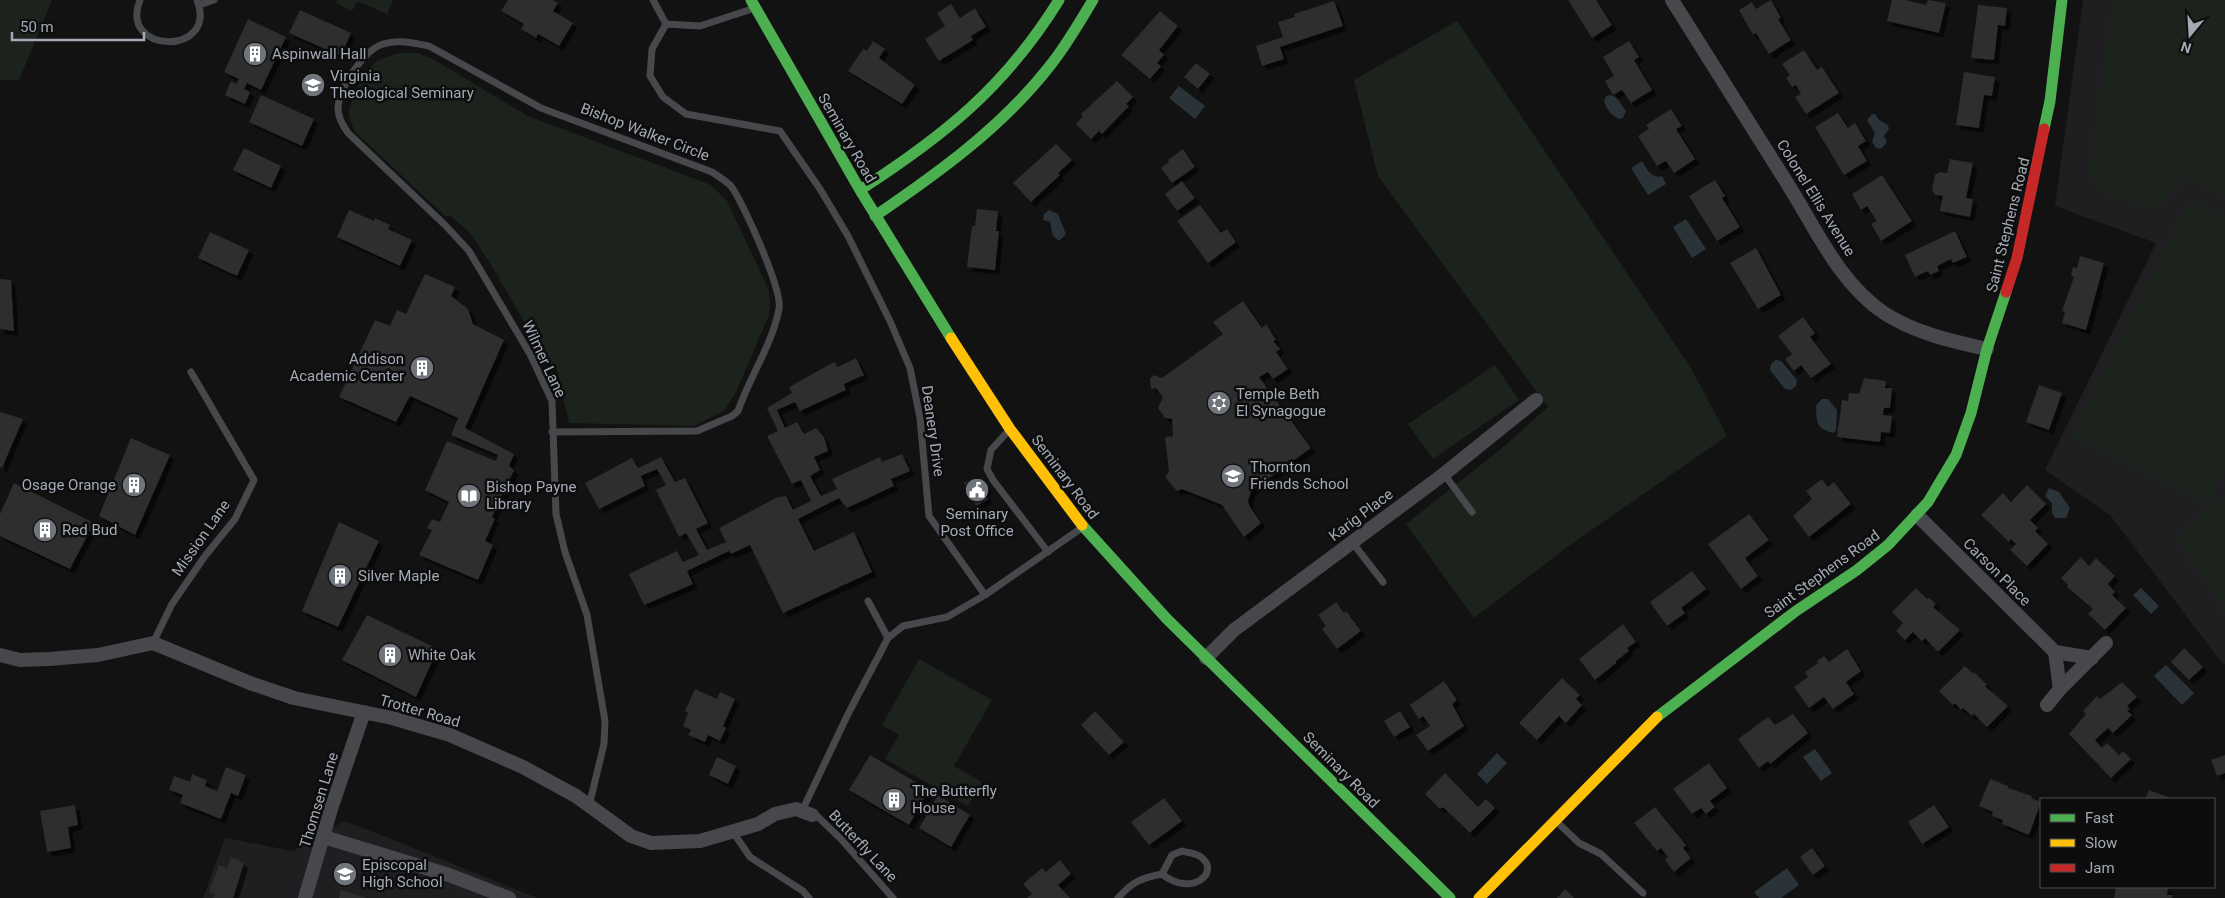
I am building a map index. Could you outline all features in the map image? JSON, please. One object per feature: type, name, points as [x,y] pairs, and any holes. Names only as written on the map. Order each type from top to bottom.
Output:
[{"type":"street","points":[[860,190],[967,114],[1014,66],[1050,17],[1059,0]]},
{"type":"street","points":[[875,216],[940,172],[982,139],[1014,109],[1045,73],[1079,26],[1093,0]]},
{"type":"street","name":"Colonel Ellis Avenue","points":[[1672,0],[1817,233],[1858,290],[1885,313],[1924,333],[1945,340],[1987,349]]},
{"type":"street","name":"Saint Stephens Road","points":[[1479,898],[1598,776],[1676,700],[1796,611],[1850,575],[1888,545],[1928,502],[1956,455],[1971,413],[1987,349],[2018,258],[2040,160],[2050,102],[2062,0]]},
{"type":"street","name":"Seminary Road","points":[[753,4],[875,216],[1010,429],[1084,527],[1166,618],[1450,898]]},
{"type":"street","name":"Karig Place","points":[[1206,658],[1234,630],[1444,474],[1536,400]]},
{"type":"street","name":"Carson Place","points":[[1917,516],[2055,652]]},
{"type":"street","points":[[0,655],[20,660],[49,660],[98,655],[153,643]]},
{"type":"street","name":"Trotter Road","points":[[153,643],[286,695],[420,725],[450,735],[523,767],[576,796],[632,836],[651,843],[700,841],[758,824],[775,814],[796,808],[807,813]]},
{"type":"street","points":[[2047,705],[2060,689],[2106,643]]},
{"type":"street","points":[[2060,689],[2055,652],[2092,658]]},
{"type":"street","name":"Thomsen Lane","points":[[305,898],[364,712]]},
{"type":"street","points":[[324,837],[449,875],[509,898]]},
{"type":"lane","points":[[140,0],[137,15],[140,25],[154,40],[163,43],[183,40],[191,34],[198,20],[198,3],[214,0]]},
{"type":"lane","points":[[653,0],[666,24],[700,26],[753,4]]},
{"type":"lane","name":"Deanery Drive","points":[[666,24],[652,49],[650,76],[662,97],[686,114],[780,131],[820,189],[848,236],[890,321],[910,368],[920,418],[929,516],[985,595]]},
{"type":"lane","name":"Bishop Walker Circle","points":[[399,42],[430,46],[541,108],[712,172],[730,185],[777,286],[780,306],[774,327],[738,411],[732,416],[697,431],[552,432]]},
{"type":"lane","name":"Wilmer Lane","points":[[399,42],[384,44],[370,50],[360,60],[341,96],[338,109],[340,121],[348,133],[445,225],[469,251],[530,354],[552,401],[552,432],[556,464],[556,514],[564,552],[587,615],[605,721],[604,744],[589,806]]},
{"type":"lane","name":"Mission Lane","points":[[153,643],[172,604],[205,556],[235,519],[254,480],[190,372]]},
{"type":"lane","points":[[1010,429],[991,450],[987,469],[993,480],[1048,552]]},
{"type":"lane","points":[[1444,474],[1472,512]]},
{"type":"lane","points":[[807,813],[848,714],[888,638],[903,626],[947,617],[985,595],[1084,527]]},
{"type":"lane","points":[[1352,542],[1383,582]]},
{"type":"lane","points":[[868,601],[888,638]]},
{"type":"lane","name":"Butterfly Lane","points":[[807,813],[817,816],[841,839],[893,898]]},
{"type":"lane","points":[[1556,821],[1579,843],[1601,854],[1643,893]]},
{"type":"lane","points":[[733,832],[750,857],[803,892],[809,898]]},
{"type":"lane","points":[[1182,851],[1203,858],[1208,867],[1206,878],[1200,887],[1191,891],[1181,891],[1169,884],[1162,874],[1172,855],[1182,851]]},
{"type":"lane","points":[[1118,898],[1126,889],[1142,878],[1162,874]]},
{"type":"shaded area","points":[[0,0],[52,0],[19,80],[0,80]]},
{"type":"shaded area","points":[[337,0],[393,0],[387,14],[357,1],[352,11],[336,3]]},
{"type":"shaded area","points":[[2083,0],[2225,0],[2225,664],[2221,662],[2110,515],[2045,470],[2156,243],[2055,206]]},
{"type":"shaded area","points":[[2115,0],[2225,0],[2225,196],[2185,179],[2175,186],[2163,205],[2156,208],[2142,207],[2101,191],[2088,176],[2107,39]]},
{"type":"shaded area","points":[[1457,21],[1691,368],[1727,436],[1570,545],[1474,618],[1406,524],[1501,449],[1548,407],[1378,176],[1354,80]]},
{"type":"shaded area","points":[[400,53],[417,53],[431,58],[528,116],[711,185],[727,201],[768,288],[770,301],[769,315],[737,390],[725,410],[694,426],[569,423],[557,370],[545,358],[471,234],[451,216],[445,216],[354,131],[349,118],[349,111],[364,75],[378,61]]},
{"type":"shaded area","points":[[1179,86],[1205,106],[1195,119],[1169,98]]},
{"type":"shaded area","points":[[1611,95],[1617,98],[1626,111],[1623,118],[1619,119],[1606,107],[1604,101],[1606,96]]},
{"type":"shaded area","points":[[1872,114],[1875,114],[1879,120],[1888,125],[1889,129],[1884,136],[1887,142],[1881,149],[1876,148],[1872,142],[1875,133],[1867,120]]},
{"type":"shaded area","points":[[1642,161],[1652,175],[1662,176],[1666,184],[1648,195],[1631,168]]},
{"type":"shaded area","points":[[2190,199],[2225,216],[2225,469],[2208,504],[2071,436]]},
{"type":"shaded area","points":[[1049,210],[1058,214],[1066,234],[1059,241],[1053,236],[1050,222],[1043,220],[1044,214]]},
{"type":"shaded area","points":[[1686,219],[1706,249],[1692,258],[1673,227]]},
{"type":"shaded area","points":[[1776,360],[1781,361],[1797,380],[1796,386],[1791,390],[1785,389],[1770,370],[1771,364]]},
{"type":"shaded area","points":[[1495,365],[1519,400],[1433,459],[1408,424]]},
{"type":"shaded area","points":[[1822,399],[1828,399],[1837,410],[1836,430],[1833,433],[1823,429],[1818,424],[1816,405]]},
{"type":"shaded area","points":[[2049,488],[2059,492],[2070,508],[2066,518],[2055,518],[2052,513],[2052,503],[2045,496]]},
{"type":"shaded area","points":[[2225,496],[2225,612],[2177,542],[2181,530]]},
{"type":"shaded area","points":[[2141,588],[2159,606],[2151,614],[2133,595]]},
{"type":"shaded area","points":[[919,659],[992,700],[954,766],[982,782],[968,806],[885,759],[899,735],[882,725]]},
{"type":"shaded area","points":[[2166,665],[2194,693],[2182,705],[2154,676]]},
{"type":"shaded area","points":[[1815,749],[1832,773],[1821,781],[1803,757]]},
{"type":"shaded area","points":[[1497,753],[1507,763],[1487,784],[1477,774]]},
{"type":"shaded area","name":"Episcopal High School","points":[[344,821],[537,898],[203,898],[225,838],[293,851]]},
{"type":"shaded area","points":[[1787,868],[1799,885],[1781,898],[1759,898],[1754,892]]},
{"type":"building","points":[[508,0],[553,0],[558,3],[553,11],[573,23],[559,46],[538,34],[536,38],[521,29],[524,24],[501,11]]},
{"type":"building","points":[[1568,0],[1596,0],[1612,25],[1592,38]]},
{"type":"building","points":[[1771,0],[1781,18],[1778,19],[1791,40],[1769,54],[1756,33],[1753,35],[1739,10],[1752,2],[1756,9]]},
{"type":"building","points":[[1892,0],[1905,0],[1926,5],[1928,0],[1946,3],[1939,33],[1887,21]]},
{"type":"building","points":[[1334,1],[1343,26],[1280,47],[1284,59],[1262,66],[1256,46],[1283,37],[1278,22],[1295,17],[1294,14]]},
{"type":"building","points":[[951,4],[960,18],[975,8],[986,27],[971,36],[973,40],[939,61],[925,39],[945,26],[937,13]]},
{"type":"building","points":[[1978,5],[2007,8],[2005,26],[1998,25],[1994,60],[1971,58]]},
{"type":"building","points":[[300,10],[351,33],[341,56],[289,33]]},
{"type":"building","points":[[1160,11],[1178,26],[1159,50],[1164,55],[1157,63],[1161,66],[1150,79],[1121,55]]},
{"type":"building","name":"Aspinwall Hall","points":[[248,19],[286,37],[261,90],[247,83],[244,89],[250,92],[245,104],[225,95],[231,81],[236,84],[239,79],[224,72]]},
{"type":"building","points":[[873,41],[885,49],[879,58],[915,85],[902,104],[848,71],[863,49],[867,51]]},
{"type":"building","points":[[1629,41],[1639,57],[1634,60],[1652,90],[1631,103],[1622,90],[1613,95],[1605,81],[1614,76],[1603,57]]},
{"type":"building","points":[[1804,50],[1817,70],[1822,67],[1839,93],[1806,114],[1795,97],[1801,94],[1796,85],[1792,87],[1786,78],[1790,75],[1782,64]]},
{"type":"building","points":[[1196,63],[1210,74],[1198,89],[1184,77]]},
{"type":"building","points":[[1964,72],[1995,77],[1992,96],[1984,95],[1979,128],[1956,125]]},
{"type":"building","points":[[1117,81],[1133,97],[1126,104],[1129,106],[1102,134],[1099,131],[1091,139],[1076,124],[1083,116],[1081,114]]},
{"type":"building","points":[[261,95],[314,119],[302,146],[249,122]]},
{"type":"building","points":[[1671,109],[1682,126],[1676,129],[1695,159],[1674,173],[1666,161],[1657,166],[1638,136],[1649,129],[1646,125]]},
{"type":"building","points":[[1838,113],[1848,128],[1855,123],[1866,141],[1858,146],[1867,161],[1844,175],[1815,127]]},
{"type":"building","points":[[1056,144],[1072,160],[1058,173],[1060,175],[1031,202],[1013,183]]},
{"type":"building","points":[[244,148],[281,166],[271,188],[233,170]]},
{"type":"building","points":[[1183,149],[1195,167],[1172,183],[1161,168]]},
{"type":"building","points":[[1950,159],[1973,163],[1966,198],[1973,199],[1970,217],[1940,211],[1943,196],[1935,195],[1932,190],[1935,175],[1940,172],[1947,173]]},
{"type":"building","points":[[1882,175],[1912,221],[1881,241],[1871,224],[1877,221],[1867,206],[1861,210],[1852,194]]},
{"type":"building","points":[[1715,180],[1725,196],[1722,198],[1740,227],[1717,241],[1689,196]]},
{"type":"building","points":[[1182,181],[1195,198],[1177,211],[1165,194]]},
{"type":"building","points":[[1200,205],[1221,233],[1227,229],[1236,242],[1208,263],[1177,221]]},
{"type":"building","points":[[977,209],[998,211],[996,231],[999,231],[995,270],[967,267],[972,226],[975,226]]},
{"type":"building","points":[[349,210],[374,221],[375,218],[390,225],[388,229],[412,240],[400,266],[337,237]]},
{"type":"building","points":[[1955,231],[1967,257],[1953,263],[1951,259],[1937,266],[1939,271],[1930,275],[1928,271],[1915,277],[1905,255]]},
{"type":"building","points":[[210,232],[249,250],[237,276],[198,258]]},
{"type":"building","points":[[1756,248],[1781,295],[1758,309],[1730,263]]},
{"type":"building","points":[[2080,256],[2104,263],[2086,330],[2062,323],[2065,312],[2062,311],[2074,277],[2071,276],[2073,267],[2077,268]]},
{"type":"building","name":"Addison Academic Center","points":[[425,274],[455,287],[451,296],[468,309],[473,324],[504,340],[465,428],[514,454],[509,466],[514,470],[492,517],[495,519],[485,541],[493,545],[478,580],[419,555],[432,530],[427,528],[432,519],[440,522],[449,502],[425,490],[447,441],[496,461],[498,455],[451,435],[458,418],[410,396],[396,422],[339,397],[375,320],[390,326],[397,310],[406,314]]},
{"type":"building","points":[[0,279],[11,280],[14,331],[0,329]]},
{"type":"building","name":"Temple Beth El Synagogue","points":[[1243,301],[1262,328],[1266,324],[1276,340],[1273,341],[1280,349],[1276,352],[1288,369],[1273,379],[1268,372],[1259,377],[1311,448],[1251,491],[1248,501],[1261,523],[1244,537],[1222,505],[1182,489],[1177,491],[1165,477],[1169,471],[1165,437],[1173,436],[1172,419],[1165,418],[1158,408],[1163,397],[1156,388],[1151,389],[1150,378],[1154,375],[1162,378],[1223,334],[1213,322]]},
{"type":"building","points":[[1803,317],[1815,333],[1810,337],[1831,364],[1811,378],[1801,365],[1794,371],[1785,359],[1792,354],[1778,336]]},
{"type":"building","points":[[856,358],[864,375],[844,384],[846,390],[800,411],[795,402],[777,410],[785,428],[797,422],[804,434],[816,428],[824,437],[828,451],[814,457],[820,470],[810,476],[821,496],[837,489],[832,479],[880,457],[882,462],[902,454],[910,471],[891,479],[894,486],[847,508],[839,498],[798,519],[814,551],[854,532],[872,572],[783,613],[750,545],[731,554],[729,551],[687,571],[693,584],[644,605],[629,574],[677,551],[683,562],[699,555],[686,533],[679,537],[656,490],[666,485],[657,469],[641,476],[645,486],[599,509],[585,483],[632,458],[638,468],[661,457],[675,482],[685,478],[708,523],[696,529],[707,550],[726,542],[719,528],[778,497],[786,496],[793,510],[811,501],[801,480],[792,484],[767,436],[778,431],[767,408],[792,393],[789,387],[834,362],[838,367]]},
{"type":"building","points":[[1864,378],[1886,381],[1885,388],[1892,388],[1890,408],[1884,408],[1883,415],[1892,416],[1890,433],[1881,432],[1880,442],[1837,437],[1842,400],[1848,401],[1849,393],[1859,394]]},
{"type":"building","points":[[2039,385],[2062,393],[2049,430],[2026,422]]},
{"type":"building","points":[[0,412],[23,419],[2,468],[0,467]]},
{"type":"building","name":"Osage Orange","points":[[131,438],[170,455],[135,535],[99,516]]},
{"type":"building","name":"Seminary Post Office","points":[[975,477],[976,480],[982,477],[988,489],[984,491],[988,499],[976,506],[964,483]]},
{"type":"building","points":[[1822,479],[1828,487],[1834,482],[1851,504],[1809,537],[1793,516],[1812,499],[1806,491]]},
{"type":"building","name":"Red Bud","points":[[14,483],[94,523],[70,569],[0,536],[0,514]]},
{"type":"building","points":[[2027,485],[2046,504],[2030,520],[2038,528],[2035,531],[2048,544],[2027,566],[2010,550],[2016,544],[2011,539],[2009,542],[1981,515],[2003,493],[2011,502]]},
{"type":"building","points":[[1749,514],[1769,540],[1745,558],[1758,576],[1741,589],[1708,544]]},
{"type":"building","name":"Silver Maple","points":[[339,522],[379,541],[338,627],[302,611]]},
{"type":"building","points":[[2081,557],[2089,566],[2096,558],[2115,576],[2108,584],[2115,592],[2112,595],[2126,608],[2105,630],[2088,614],[2093,609],[2067,587],[2068,585],[2061,578]]},
{"type":"building","points":[[1692,571],[1706,589],[1681,608],[1685,613],[1667,626],[1650,602]]},
{"type":"building","points":[[1916,588],[1927,599],[1929,598],[1936,604],[1933,607],[1960,630],[1938,652],[1925,638],[1922,641],[1913,632],[1905,640],[1896,631],[1903,623],[1892,612]]},
{"type":"building","points":[[1336,602],[1344,613],[1346,611],[1361,631],[1337,649],[1322,629],[1326,626],[1318,615]]},
{"type":"building","name":"White Oak","points":[[367,615],[438,649],[416,697],[342,660]]},
{"type":"building","points":[[1623,624],[1636,642],[1627,648],[1629,651],[1595,680],[1579,659]]},
{"type":"building","points":[[2184,648],[2203,667],[2189,680],[2171,662]]},
{"type":"building","points":[[1847,649],[1861,671],[1846,682],[1854,694],[1833,709],[1824,697],[1809,708],[1794,687],[1808,677],[1805,672],[1818,663],[1817,661],[1824,656],[1829,662]]},
{"type":"building","points":[[1965,666],[1973,674],[1974,672],[1987,685],[1985,686],[2008,706],[1987,727],[1974,714],[1972,716],[1963,708],[1961,710],[1955,703],[1953,705],[1939,691]]},
{"type":"building","points":[[1562,678],[1580,695],[1576,699],[1582,705],[1566,723],[1559,716],[1537,740],[1519,723]]},
{"type":"building","points":[[1444,681],[1457,700],[1452,704],[1464,726],[1428,751],[1416,735],[1430,726],[1423,716],[1419,719],[1410,705]]},
{"type":"building","points":[[2122,682],[2137,697],[2127,706],[2130,709],[2127,711],[2132,715],[2113,733],[2108,728],[2095,740],[2102,748],[2107,743],[2119,755],[2123,751],[2131,759],[2111,778],[2069,734],[2086,714],[2083,711],[2097,696],[2100,699]]},
{"type":"building","points":[[695,689],[717,699],[720,692],[735,699],[723,726],[726,728],[720,741],[708,735],[705,742],[688,735],[691,730],[683,726],[688,713],[685,711]]},
{"type":"building","points":[[1095,711],[1124,742],[1109,755],[1081,725]]},
{"type":"building","points":[[1400,711],[1410,727],[1394,737],[1384,721]]},
{"type":"building","points":[[1793,714],[1808,733],[1770,764],[1768,761],[1759,768],[1738,739],[1768,717],[1775,725]]},
{"type":"building","name":"The Butterfly House","points":[[870,755],[929,790],[921,804],[930,809],[938,795],[970,815],[951,847],[919,828],[926,816],[917,811],[909,825],[849,790]]},
{"type":"building","points":[[2225,755],[2225,773],[2217,776],[2211,760]]},
{"type":"building","points":[[717,757],[736,766],[728,784],[709,775]]},
{"type":"building","points":[[1709,763],[1727,788],[1710,801],[1715,807],[1706,814],[1701,808],[1692,814],[1673,789]]},
{"type":"building","points":[[226,767],[246,775],[238,796],[231,793],[221,819],[180,803],[183,795],[169,790],[174,776],[190,782],[192,774],[207,780],[205,786],[217,791]]},
{"type":"building","points":[[1445,773],[1478,807],[1486,799],[1495,808],[1470,833],[1443,807],[1440,809],[1425,794]]},
{"type":"building","points":[[1990,779],[2008,786],[2008,788],[2032,796],[2031,798],[2040,802],[2029,835],[2002,824],[2003,820],[1992,816],[1993,812],[1979,806]]},
{"type":"building","points":[[2149,790],[2168,797],[2168,798],[2145,798]]},
{"type":"building","points":[[1164,798],[1182,821],[1149,845],[1131,822]]},
{"type":"building","points":[[75,805],[78,825],[68,827],[71,848],[47,852],[40,811]]},
{"type":"building","points":[[1934,805],[1949,827],[1922,844],[1908,822]]},
{"type":"building","points":[[1655,807],[1686,845],[1683,848],[1691,858],[1674,872],[1665,860],[1668,857],[1661,848],[1657,851],[1634,823]]},
{"type":"building","points":[[1812,848],[1825,866],[1813,875],[1800,857]]},
{"type":"building","points":[[231,857],[244,863],[233,898],[213,898],[215,894],[209,892],[219,865],[227,868]]},
{"type":"building","points":[[1060,860],[1071,874],[1058,885],[1070,898],[1027,898],[1032,894],[1023,884],[1042,868],[1046,872]]},
{"type":"building","points":[[2116,888],[2168,888],[2167,895],[2173,895],[2172,898],[2114,898]]},
{"type":"building","points":[[1565,889],[1574,898],[1557,898]]},
{"type":"building","points":[[341,890],[367,898],[339,898]]},
{"type":"traffic: fast","points":[[751,0],[860,190],[951,338]]},
{"type":"traffic: fast","points":[[860,190],[891,170],[946,129],[971,107],[1017,59],[1059,0]]},
{"type":"traffic: fast","points":[[875,216],[968,148],[1010,110],[1055,59],[1093,0]]},
{"type":"traffic: fast","points":[[2044,129],[2050,101],[2062,0]]},
{"type":"traffic: fast","points":[[1657,717],[1796,611],[1857,570],[1888,545],[1928,502],[1956,455],[1971,413],[1987,349],[2006,292]]},
{"type":"traffic: fast","points":[[1082,525],[1166,618],[1450,898]]},
{"type":"traffic: slow","points":[[951,338],[1010,429],[1082,525]]},
{"type":"traffic: slow","points":[[1479,898],[1657,717]]},
{"type":"traffic: jam","points":[[2006,292],[2017,258],[2044,129]]},
{"type":"place","name":"Aspinwall Hall","points":[[255,54]]},
{"type":"place","name":"Virginia Theological Seminary","points":[[313,85]]},
{"type":"place","name":"Addison Academic Center","points":[[422,368]]},
{"type":"place","name":"Temple Beth El Synagogue","points":[[1219,403]]},
{"type":"place","name":"Thornton Friends School","points":[[1233,476]]},
{"type":"place","name":"Osage Orange","points":[[134,485]]},
{"type":"place","name":"Seminary Post Office","points":[[977,490]]},
{"type":"place","name":"Bishop Payne Library","points":[[469,496]]},
{"type":"place","name":"Red Bud","points":[[45,530]]},
{"type":"place","name":"Silver Maple","points":[[340,576]]},
{"type":"place","name":"White Oak","points":[[390,655]]},
{"type":"place","name":"The Butterfly House","points":[[894,800]]},
{"type":"place","name":"Episcopal High School","points":[[345,874]]}]
